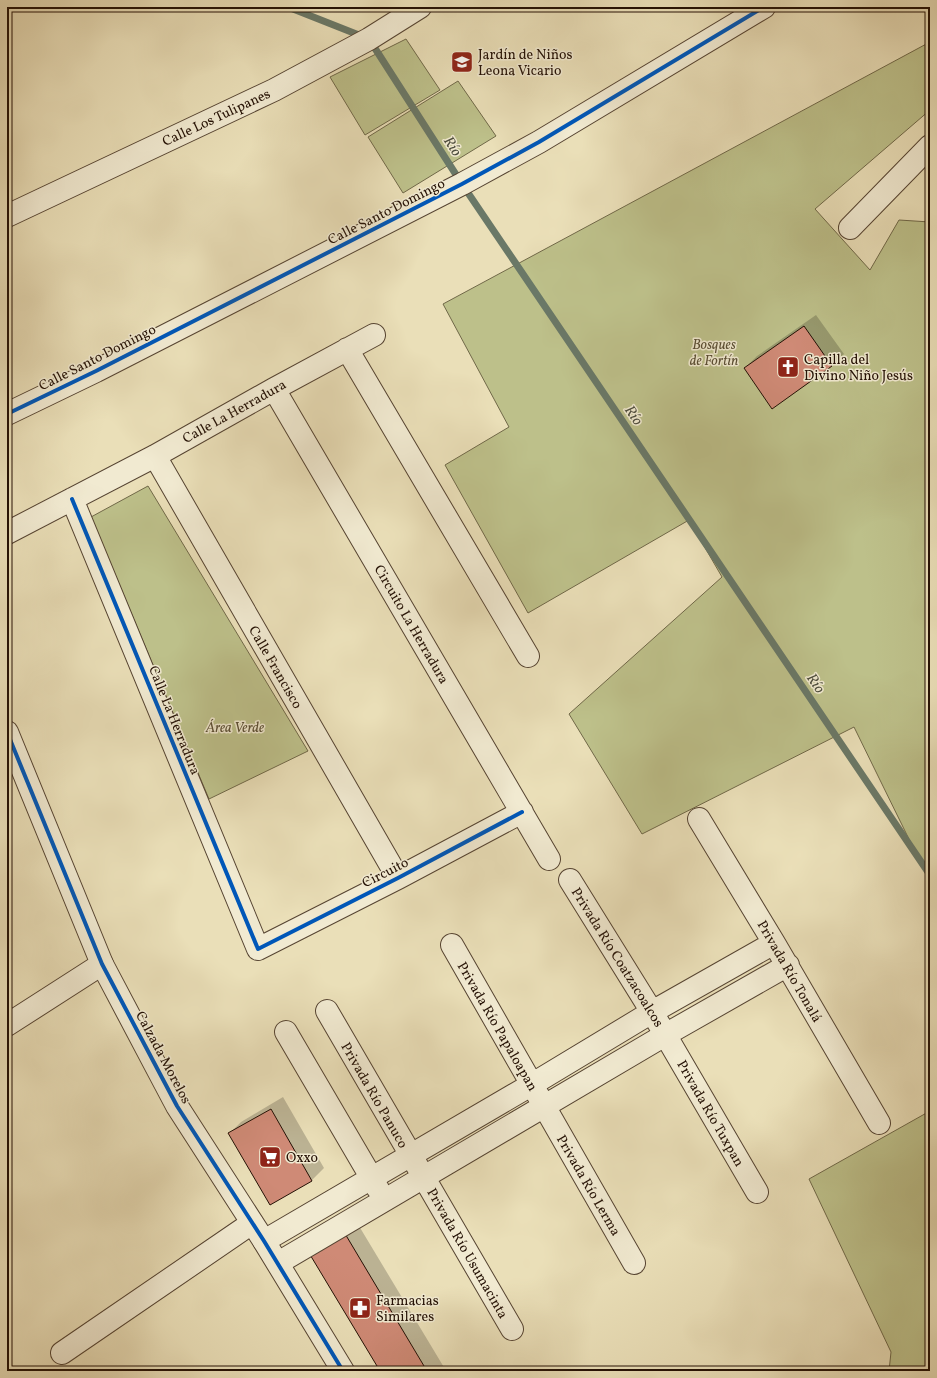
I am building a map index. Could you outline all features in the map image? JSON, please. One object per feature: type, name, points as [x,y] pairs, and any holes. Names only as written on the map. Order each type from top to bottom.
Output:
[{"type":"street","name":"Calle Los Tulipanes","points":[[7,216],[274,90],[369,39],[420,7]]},
{"type":"street","name":"Calle Santo Domingo","points":[[7,414],[110,364],[462,184],[539,142],[764,7]]},
{"type":"street","points":[[850,228],[930,146]]},
{"type":"street","name":"Calle La Herradura","points":[[7,533],[155,456],[374,334]]},
{"type":"street","points":[[347,349],[528,656]]},
{"type":"street","name":"Circuito La Herradura","points":[[274,389],[549,859]]},
{"type":"street","name":"Calle Francisco","points":[[155,456],[398,878]]},
{"type":"street","name":"Calle La Herradura","points":[[72,499],[258,949]]},
{"type":"street","name":"Calzada Morelos","points":[[7,732],[102,964],[177,1106],[278,1263],[343,1371]]},
{"type":"street","name":"Circuito","points":[[258,949],[398,878],[522,812]]},
{"type":"street","name":"Privada Río Tonalá","points":[[699,819],[788,965],[879,1123]]},
{"type":"street","name":"Privada Río Coatzacoalcos","points":[[570,880],[665,1035]]},
{"type":"street","points":[[264,1241],[532,1085],[652,1012],[774,942]]},
{"type":"street","name":"Privada Río Papaloapan","points":[[452,945],[544,1106]]},
{"type":"street","points":[[7,1025],[102,964]]},
{"type":"street","points":[[278,1263],[665,1035],[788,965]]},
{"type":"street","name":"Privada Río Panuco","points":[[327,1012],[424,1178]]},
{"type":"street","points":[[286,1032],[385,1200]]},
{"type":"street","name":"Privada Río Tuxpan","points":[[665,1035],[757,1192]]},
{"type":"street","name":"Privada Río Lerma","points":[[544,1106],[634,1263]]},
{"type":"street","name":"Privada Río Usumacinta","points":[[424,1178],[512,1329]]},
{"type":"street","points":[[62,1353],[252,1222]]},
{"type":"green space","points":[[406,39],[440,90],[365,135],[330,77]]},
{"type":"green space","name":"Bosques de Fortín","points":[[930,42],[930,110],[815,209],[870,270],[899,220],[930,222],[930,882],[854,727],[642,834],[569,714],[722,577],[689,520],[528,613],[445,465],[509,427],[443,304]]},
{"type":"green space","points":[[458,81],[496,136],[403,193],[368,137]]},
{"type":"green space","name":"Área Verde","points":[[148,486],[308,751],[209,799],[91,517]]},
{"type":"green space","points":[[930,1111],[930,1371],[889,1371],[891,1352],[809,1179]]},
{"type":"building","name":"Capilla del Divino Niño Jesús","points":[[804,326],[832,366],[772,409],[744,368]]},
{"type":"building","name":"Oxxo","points":[[271,1109],[312,1181],[270,1205],[228,1133]]},
{"type":"building","points":[[344,1232],[427,1371],[380,1371],[309,1253]]},
{"type":"waterway","name":"Río","points":[[288,7],[369,39],[462,184],[930,875]]},
{"type":"cycle path","points":[[7,414],[96,371],[462,184],[539,142],[764,7]]},
{"type":"cycle path","points":[[72,499],[258,949],[398,878],[522,812]]},
{"type":"cycle path","points":[[7,732],[102,964],[177,1106],[264,1241],[343,1371]]},
{"type":"place","name":"Jardín de Niños Leona Vicario","points":[[462,62]]},
{"type":"place","name":"Capilla del Divino Niño Jesús","points":[[788,367]]},
{"type":"place","name":"Oxxo","points":[[270,1157]]},
{"type":"place","name":"Farmacias Similares","points":[[360,1308]]}]
